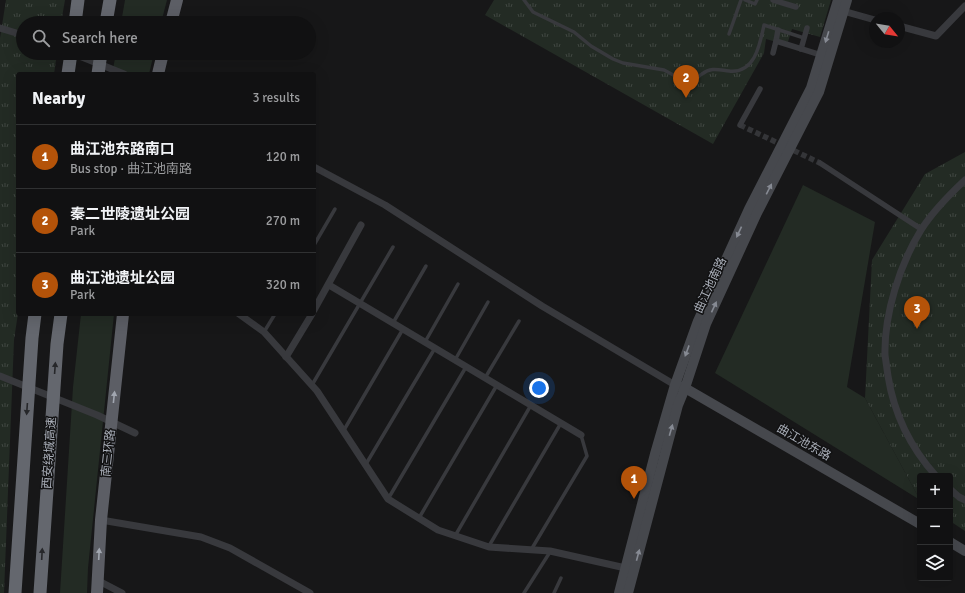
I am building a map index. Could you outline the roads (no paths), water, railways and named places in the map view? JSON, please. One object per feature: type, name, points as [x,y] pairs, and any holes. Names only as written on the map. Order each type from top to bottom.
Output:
[{"type":"highway","points":[[76,16],[78,0]]},
{"type":"highway","points":[[107,16],[110,0]]},
{"type":"highway","points":[[173,16],[177,0]]},
{"type":"highway","points":[[68,72],[70,60]]},
{"type":"highway","points":[[98,72],[101,60]]},
{"type":"highway","points":[[158,72],[161,60]]},
{"type":"highway","name":"西安绕城高速","points":[[15,593],[35,316]]},
{"type":"highway","name":"西安绕城高速","points":[[40,593],[57,344],[61,316]]},
{"type":"highway","name":"南三环路","points":[[97,593],[101,520],[123,316]]},
{"type":"main road","name":"曲江池南路","points":[[628,593],[630,569],[675,385],[698,321],[749,209],[811,88],[838,0]]},
{"type":"main road","name":"曲江池南路","points":[[619,593],[630,569],[678,405],[706,324],[757,213],[819,92],[847,0]]},
{"type":"main road","name":"曲江池东路","points":[[675,385],[685,388],[917,522]]},
{"type":"main road","points":[[953,544],[965,551]]},
{"type":"street","points":[[773,0],[796,7]]},
{"type":"street","points":[[905,28],[936,36],[965,6]]},
{"type":"street","points":[[844,12],[869,18]]},
{"type":"street","points":[[0,28],[16,33]]},
{"type":"street","points":[[801,49],[808,28]]},
{"type":"street","points":[[773,53],[778,30]]},
{"type":"street","points":[[776,41],[821,55]]},
{"type":"street","points":[[89,60],[119,72]]},
{"type":"street","points":[[740,125],[760,89]]},
{"type":"street","points":[[820,163],[921,229]]},
{"type":"street","points":[[316,168],[385,205],[542,306],[675,385]]},
{"type":"street","points":[[933,473],[924,463],[911,443],[900,421],[891,396],[885,355],[888,320],[897,284],[906,257],[921,229],[945,199],[965,180]]},
{"type":"street","points":[[316,307],[361,225]]},
{"type":"street","points":[[329,285],[581,435]]},
{"type":"street","points":[[242,316],[264,332],[312,385],[344,430],[388,499],[438,530],[488,547],[550,551],[630,569]]},
{"type":"street","points":[[286,356],[311,316]]},
{"type":"street","points":[[0,376],[97,415],[135,433]]},
{"type":"street","points":[[953,492],[965,500]]},
{"type":"street","points":[[101,520],[201,537],[230,548],[310,593]]},
{"type":"street","points":[[98,580],[122,593]]},
{"type":"lane","points":[[524,0],[533,12],[563,25],[591,46],[613,59],[623,63],[664,70],[692,85],[708,70],[736,71],[744,68],[750,63],[757,52],[764,25],[804,38]]},
{"type":"lane","points":[[729,34],[741,0]]},
{"type":"lane","points":[[745,0],[756,4],[757,0]]},
{"type":"lane","points":[[316,242],[335,209]]},
{"type":"lane","points":[[312,385],[393,247]]},
{"type":"lane","points":[[393,323],[426,266]]},
{"type":"lane","points":[[425,342],[458,284]]},
{"type":"lane","points":[[455,360],[488,302]]},
{"type":"lane","points":[[264,332],[273,316]]},
{"type":"lane","points":[[485,378],[519,321]]},
{"type":"lane","points":[[344,430],[403,329]]},
{"type":"lane","points":[[366,464],[435,348]]},
{"type":"lane","points":[[388,499],[466,366]]},
{"type":"lane","points":[[420,518],[497,385]]},
{"type":"lane","points":[[455,536],[531,405]]},
{"type":"lane","points":[[488,547],[561,423]]},
{"type":"lane","points":[[531,550],[587,456],[581,435]]},
{"type":"lane","points":[[524,593],[550,551]]},
{"type":"lane","points":[[554,593],[561,578]]},
{"type":"tunnel","points":[[740,125],[820,163]]},
{"type":"place","name":"秦二世陵遗址公园","points":[[686,98]]},
{"type":"place","name":"曲江池遗址公园","points":[[917,329]]},
{"type":"place","name":"曲江池东路南口","points":[[634,499]]}]
